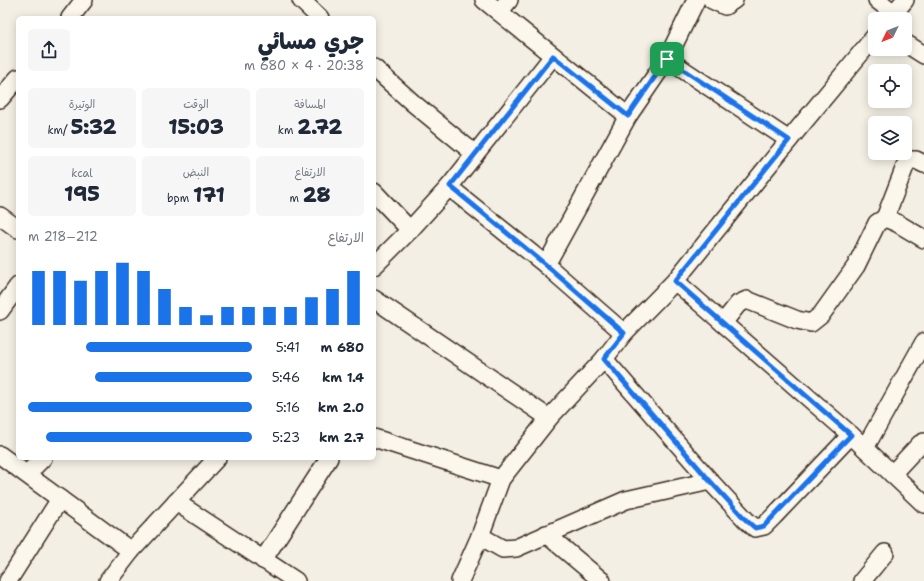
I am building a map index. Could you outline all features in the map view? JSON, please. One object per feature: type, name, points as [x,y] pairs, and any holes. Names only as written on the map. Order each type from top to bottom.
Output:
[{"type":"street","points":[[72,16],[84,0]]},
{"type":"street","points":[[301,0],[318,16]]},
{"type":"street","points":[[484,0],[504,6],[553,56],[628,116]]},
{"type":"street","points":[[546,265],[628,116],[667,59],[696,0]]},
{"type":"street","points":[[712,0],[726,6],[734,0]]},
{"type":"street","points":[[877,0],[888,12]]},
{"type":"street","points":[[894,12],[905,0]]},
{"type":"street","points":[[460,581],[480,536],[501,479],[549,418],[604,359],[624,333],[675,281],[868,44]]},
{"type":"street","points":[[912,47],[924,55]]},
{"type":"street","points":[[376,264],[410,230],[450,186],[553,56]]},
{"type":"street","points":[[667,59],[789,140]]},
{"type":"street","points":[[376,70],[413,103],[475,154]]},
{"type":"street","points":[[0,99],[12,83]]},
{"type":"street","points":[[723,323],[738,304],[746,300],[797,320],[811,323],[821,315],[856,266],[877,222],[885,218],[906,164],[910,160],[916,160],[924,164]]},
{"type":"street","points":[[450,186],[546,265],[624,333]]},
{"type":"street","points":[[376,194],[410,230]]},
{"type":"street","points":[[0,216],[16,228]]},
{"type":"street","points":[[885,218],[897,223],[924,239]]},
{"type":"street","points":[[675,281],[851,435],[924,504]]},
{"type":"street","points":[[8,309],[16,291]]},
{"type":"street","points":[[376,300],[549,418]]},
{"type":"street","points":[[865,448],[924,342]]},
{"type":"street","points":[[604,359],[710,481],[755,528],[764,526],[851,435]]},
{"type":"street","points":[[376,439],[501,479]]},
{"type":"street","points":[[892,474],[920,444],[924,442]]},
{"type":"street","points":[[0,455],[131,551]]},
{"type":"street","points":[[27,474],[41,460]]},
{"type":"street","points":[[108,581],[131,551],[215,460]]},
{"type":"street","points":[[264,560],[328,460]]},
{"type":"street","points":[[480,536],[503,549],[516,548],[626,500],[710,481]]},
{"type":"street","points":[[8,581],[60,498]]},
{"type":"street","points":[[176,502],[296,581]]},
{"type":"street","points":[[546,534],[602,581]]},
{"type":"street","points":[[862,581],[885,553]]},
{"type":"route","points":[[553,56],[628,116],[667,59],[789,140],[675,281],[851,435],[764,526],[755,528],[710,481],[604,359],[624,333],[546,265],[450,186],[553,56]]}]
